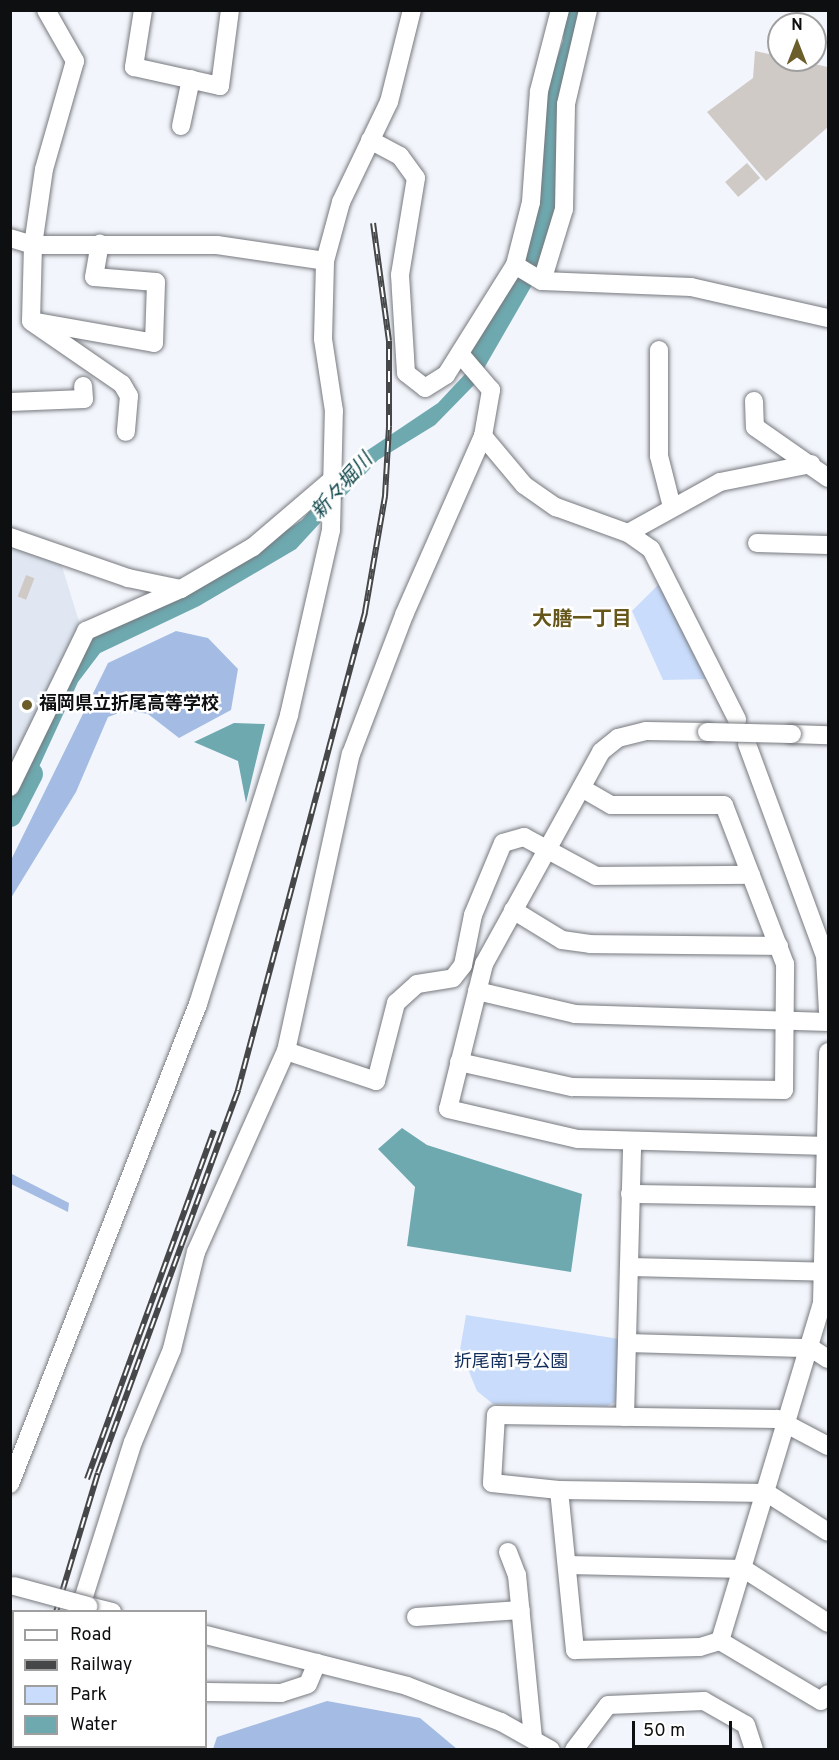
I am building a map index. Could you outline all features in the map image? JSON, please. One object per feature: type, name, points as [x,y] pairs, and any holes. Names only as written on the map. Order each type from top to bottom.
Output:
[{"type":"street","points":[[30,321],[33,245],[44,169],[75,61],[46,10]]},
{"type":"street","points":[[143,10],[134,67],[220,86],[230,10]]},
{"type":"street","points":[[10,1484],[228,920],[289,715],[331,530],[335,477],[334,411],[323,339],[325,261],[341,202],[370,140],[403,59],[412,10]]},
{"type":"street","points":[[370,140],[400,156],[416,178],[399,275],[406,373],[418,387],[432,386],[463,359],[515,265],[531,202],[538,91],[560,10]]},
{"type":"street","points":[[542,281],[564,209],[566,104],[580,54],[588,10]]},
{"type":"street","points":[[181,126],[192,79]]},
{"type":"street","points":[[10,238],[33,245],[217,245],[325,261]]},
{"type":"street","points":[[30,321],[154,343],[156,282],[94,277],[100,244]]},
{"type":"street","points":[[515,265],[542,281],[692,286],[828,318]]},
{"type":"street","points":[[30,321],[122,384],[129,396],[126,432]]},
{"type":"street","points":[[659,350],[659,456],[672,507]]},
{"type":"street","points":[[83,1608],[133,1442],[172,1349],[196,1252],[286,1051],[351,754],[404,615],[483,436],[492,401],[491,390],[463,359]]},
{"type":"street","points":[[10,402],[84,399],[83,386]]},
{"type":"street","points":[[754,401],[755,427],[828,478]]},
{"type":"street","points":[[483,436],[524,485],[556,507],[628,533],[662,562],[737,719]]},
{"type":"street","points":[[628,533],[720,482],[811,464]]},
{"type":"street","points":[[10,787],[86,631],[181,589],[279,530],[335,477]]},
{"type":"street","points":[[10,537],[128,578],[181,589]]},
{"type":"street","points":[[757,543],[828,545]]},
{"type":"street","points":[[827,1146],[632,1143],[557,1136],[465,1116],[448,1109],[484,964],[601,752],[618,738],[645,730],[828,735]]},
{"type":"street","points":[[747,744],[825,956],[828,1011]]},
{"type":"street","points":[[459,1062],[572,1087],[784,1090],[785,964],[724,805],[610,805],[581,788]]},
{"type":"street","points":[[286,1051],[376,1081],[396,1003],[417,984],[453,978],[463,965],[473,915],[503,843],[524,837],[596,876],[751,875]]},
{"type":"street","points":[[513,910],[562,940],[590,944],[778,946]]},
{"type":"street","points":[[477,991],[575,1014],[828,1022]]},
{"type":"street","points":[[720,1641],[811,1348],[826,1272],[828,1052]]},
{"type":"street","points":[[625,1417],[632,1143]]},
{"type":"street","points":[[630,1194],[827,1196]]},
{"type":"street","points":[[629,1267],[826,1272]]},
{"type":"street","points":[[627,1343],[811,1348],[828,1359]]},
{"type":"street","points":[[828,1446],[787,1423],[496,1415],[492,1483],[559,1490],[767,1493],[828,1532]]},
{"type":"street","points":[[559,1490],[575,1650],[700,1647],[720,1641],[821,1701],[828,1694]]},
{"type":"street","points":[[508,1552],[521,1610],[532,1739]]},
{"type":"street","points":[[568,1565],[744,1569],[828,1623]]},
{"type":"street","points":[[12,1586],[83,1608],[102,1610]]},
{"type":"street","points":[[416,1617],[521,1610]]},
{"type":"street","points":[[207,1635],[407,1686],[551,1749]]},
{"type":"street","points":[[207,1692],[281,1693],[308,1684],[317,1663]]},
{"type":"street","points":[[574,1749],[609,1705],[704,1701],[746,1725],[754,1749]]},
{"type":"shaded area","name":"福岡県立折尾高等学校","points":[[11,545],[60,560],[82,631],[11,777]]},
{"type":"shaded area","points":[[176,631],[208,638],[238,669],[231,710],[179,738],[148,714],[127,710],[108,717],[76,792],[11,898],[11,860],[108,663]]},
{"type":"shaded area","points":[[10,1173],[69,1203],[68,1212],[11,1184]]},
{"type":"shaded area","points":[[327,1701],[420,1718],[457,1749],[213,1749],[217,1737]]},
{"type":"green space","points":[[664,579],[712,679],[663,680],[632,611]]},
{"type":"green space","name":"折尾南1号公園","points":[[466,1315],[619,1339],[618,1401],[607,1406],[493,1404],[477,1391],[460,1350]]},
{"type":"water","points":[[565,11],[580,11],[558,105],[556,217],[532,285],[475,384],[435,425],[378,460],[296,549],[199,606],[100,653],[78,682],[21,806],[13,801],[83,642],[258,549],[302,520],[353,460],[438,403],[467,372],[469,353],[515,281],[545,91],[563,41]]},
{"type":"water","points":[[234,723],[265,724],[246,803],[238,761],[194,742]]},
{"type":"water","points":[[402,1128],[427,1145],[582,1194],[571,1272],[407,1246],[415,1187],[378,1149]]},
{"type":"building","points":[[755,51],[767,54],[767,72],[827,72],[828,67],[828,127],[766,181],[707,112],[753,78]]},
{"type":"building","points":[[747,163],[760,178],[738,197],[725,182]]},
{"type":"building","points":[[26,575],[34,578],[26,600],[18,596]]},
{"type":"waterway","name":"新々堀川","points":[[10,815],[31,774]]},
{"type":"railway","points":[[57,1610],[98,1473],[238,1090],[365,612],[385,496],[389,426],[389,341],[373,223]]},
{"type":"railway","points":[[87,1479],[214,1130]]},
{"type":"place","name":"福岡県立折尾高等学校","points":[[27,705]]},
{"type":"district","name":"大膳一丁目","points":[[582,620]]}]
